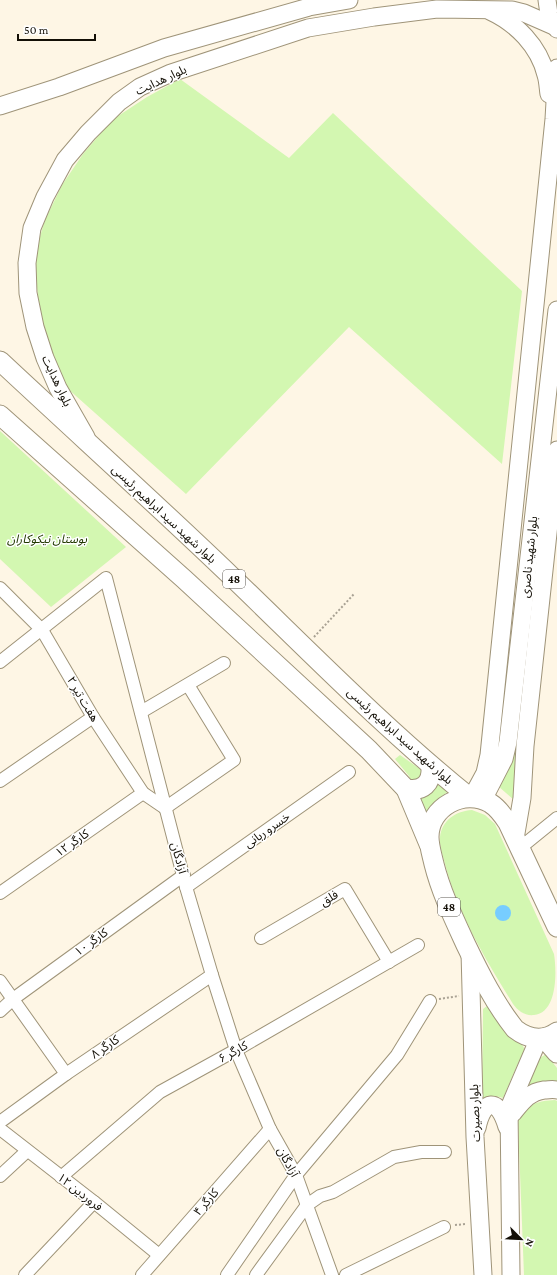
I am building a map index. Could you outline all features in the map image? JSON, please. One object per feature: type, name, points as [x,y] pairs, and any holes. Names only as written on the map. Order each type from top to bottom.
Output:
[{"type":"main road","points":[[0,106],[59,87],[164,48],[309,7],[349,0]]},
{"type":"main road","points":[[546,0],[549,14],[556,28]]},
{"type":"main road","name":"بلوار هدایت","points":[[91,446],[58,388],[45,358],[35,327],[28,293],[27,263],[32,228],[45,197],[65,160],[88,132],[119,102],[140,87],[171,73],[308,28],[374,16],[437,9],[512,10],[524,13],[556,28]]},
{"type":"main road","points":[[486,9],[503,17],[515,26],[528,40],[539,57],[546,74],[554,119]]},
{"type":"main road","points":[[474,798],[485,772],[489,755],[554,119],[557,68]]},
{"type":"main road","name":"بلوار شهید ناصری","points":[[474,798],[504,759],[508,742],[557,310]]},
{"type":"main road","name":"بلوار شهید سید ابراهیم رئیسی","points":[[0,361],[222,568],[431,767],[474,798]]},
{"type":"main road","name":"48","points":[[0,415],[184,579],[369,750],[406,789],[429,844],[439,882],[455,921],[481,974],[513,1026],[522,1034],[530,1037],[546,1036]]},
{"type":"main road","name":"بلوار شهید ناصری","points":[[517,844],[557,455]]},
{"type":"main road","points":[[406,789],[415,790],[427,784],[431,775],[431,767]]},
{"type":"main road","name":"48","points":[[429,844],[429,835],[434,818],[447,804],[455,800],[474,798],[491,803],[504,816],[557,927]]},
{"type":"main road","name":"بلوار بصیرت","points":[[470,952],[475,1137],[483,1275]]},
{"type":"main road","points":[[511,1275],[509,1108],[546,1036],[557,1053]]},
{"type":"main road","points":[[509,1118],[526,1097],[537,1091],[557,1090]]},
{"type":"main road","points":[[475,1137],[482,1113],[492,1105],[497,1106],[501,1110],[509,1135]]},
{"type":"street","name":"آزادگان","points":[[42,630],[106,578],[186,887],[236,1050],[270,1129],[296,1175],[332,1275]]},
{"type":"street","name":"هفت تیر ۲","points":[[0,588],[42,630],[93,717],[143,793],[165,808]]},
{"type":"street","points":[[0,662],[42,630]]},
{"type":"street","points":[[141,712],[224,663]]},
{"type":"street","points":[[165,808],[234,760],[188,685]]},
{"type":"street","points":[[0,781],[93,717]]},
{"type":"street","name":"خسرو ربانی","points":[[186,887],[349,772]]},
{"type":"street","name":"کارگر ۱۲","points":[[0,893],[143,793]]},
{"type":"street","points":[[517,844],[557,818]]},
{"type":"street","name":"کارگر ۱۰","points":[[0,1011],[13,999],[184,875]]},
{"type":"street","name":"فلق","points":[[261,938],[344,889],[390,962]]},
{"type":"street","name":"کارگر ۶","points":[[61,1177],[160,1092],[418,945]]},
{"type":"street","name":"کارگر ۸","points":[[0,1122],[66,1074],[212,975]]},
{"type":"street","points":[[0,981],[66,1074]]},
{"type":"street","points":[[227,1275],[296,1175],[397,1055],[430,1000]]},
{"type":"street","name":"۱۲ فروردین","points":[[0,1129],[159,1255]]},
{"type":"street","name":"کارگر ۴","points":[[142,1275],[270,1129]]},
{"type":"street","points":[[0,1176],[27,1151]]},
{"type":"street","points":[[256,1275],[307,1205],[320,1196],[333,1192],[394,1157],[421,1152],[445,1152]]},
{"type":"street","points":[[26,1275],[94,1202]]},
{"type":"street","points":[[346,1275],[444,1227]]},
{"type":"path","points":[[305,647],[354,594]]},
{"type":"path","points":[[430,1000],[471,994]]},
{"type":"path","points":[[444,1227],[481,1222]]},
{"type":"green space","points":[[180,79],[289,158],[333,113],[522,291],[502,464],[349,327],[186,494],[67,388],[46,336],[38,297],[34,256],[45,220],[62,185],[83,154],[112,120],[147,97]]},
{"type":"green space","name":"بوستان نیکوکاران","points":[[0,431],[126,547],[51,607],[0,559]]},
{"type":"green space","points":[[541,484],[514,800],[498,786]]},
{"type":"green space","points":[[400,755],[450,790],[438,799],[427,816],[409,776],[395,759]]},
{"type":"green space","points":[[472,810],[485,815],[495,824],[554,954],[554,991],[551,1000],[542,1013],[528,1015],[519,1011],[513,1004],[493,971],[457,901],[445,864],[440,837],[441,831],[447,821],[455,814]]},
{"type":"green space","points":[[487,1006],[523,1046],[526,1052],[519,1061],[503,1098],[492,1096],[482,1101],[483,1009]]},
{"type":"green space","points":[[546,1054],[557,1068],[557,1082],[547,1082],[531,1086],[522,1091],[540,1058]]},
{"type":"green space","points":[[543,1101],[557,1101],[557,1275],[524,1275],[518,1122],[528,1107]]},
{"type":"water","points":[[500,905],[506,905],[511,910],[509,919],[506,921],[500,921],[495,916],[495,910]]}]
